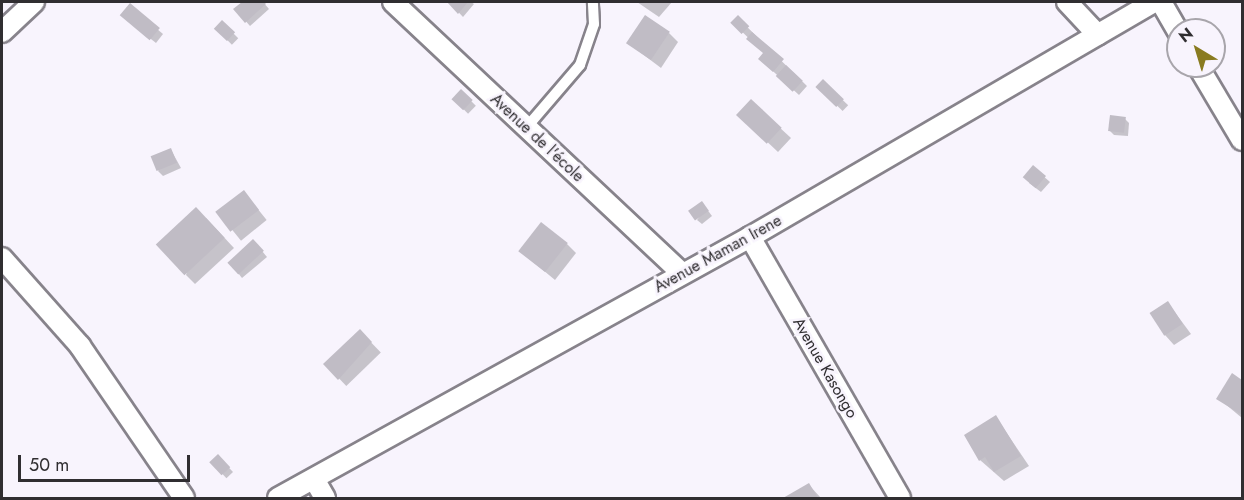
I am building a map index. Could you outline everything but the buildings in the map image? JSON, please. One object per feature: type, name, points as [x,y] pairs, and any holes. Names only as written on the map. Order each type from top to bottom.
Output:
[{"type":"street","points":[[2,32],[34,2]]},
{"type":"street","name":"Avenue de l'école","points":[[393,2],[682,273]]},
{"type":"street","points":[[1067,2],[1098,35]]},
{"type":"street","name":"Avenue Maman Irene","points":[[278,498],[750,237],[1154,2]]},
{"type":"street","points":[[1161,2],[1170,18]]},
{"type":"street","points":[[1205,78],[1242,140]]},
{"type":"street","name":"Avenue Kasongo","points":[[750,237],[900,498]]},
{"type":"street","points":[[2,258],[22,277],[80,346],[184,498]]},
{"type":"street","points":[[314,479],[325,498]]},
{"type":"lane","points":[[526,128],[580,65],[594,24],[593,2]]}]
